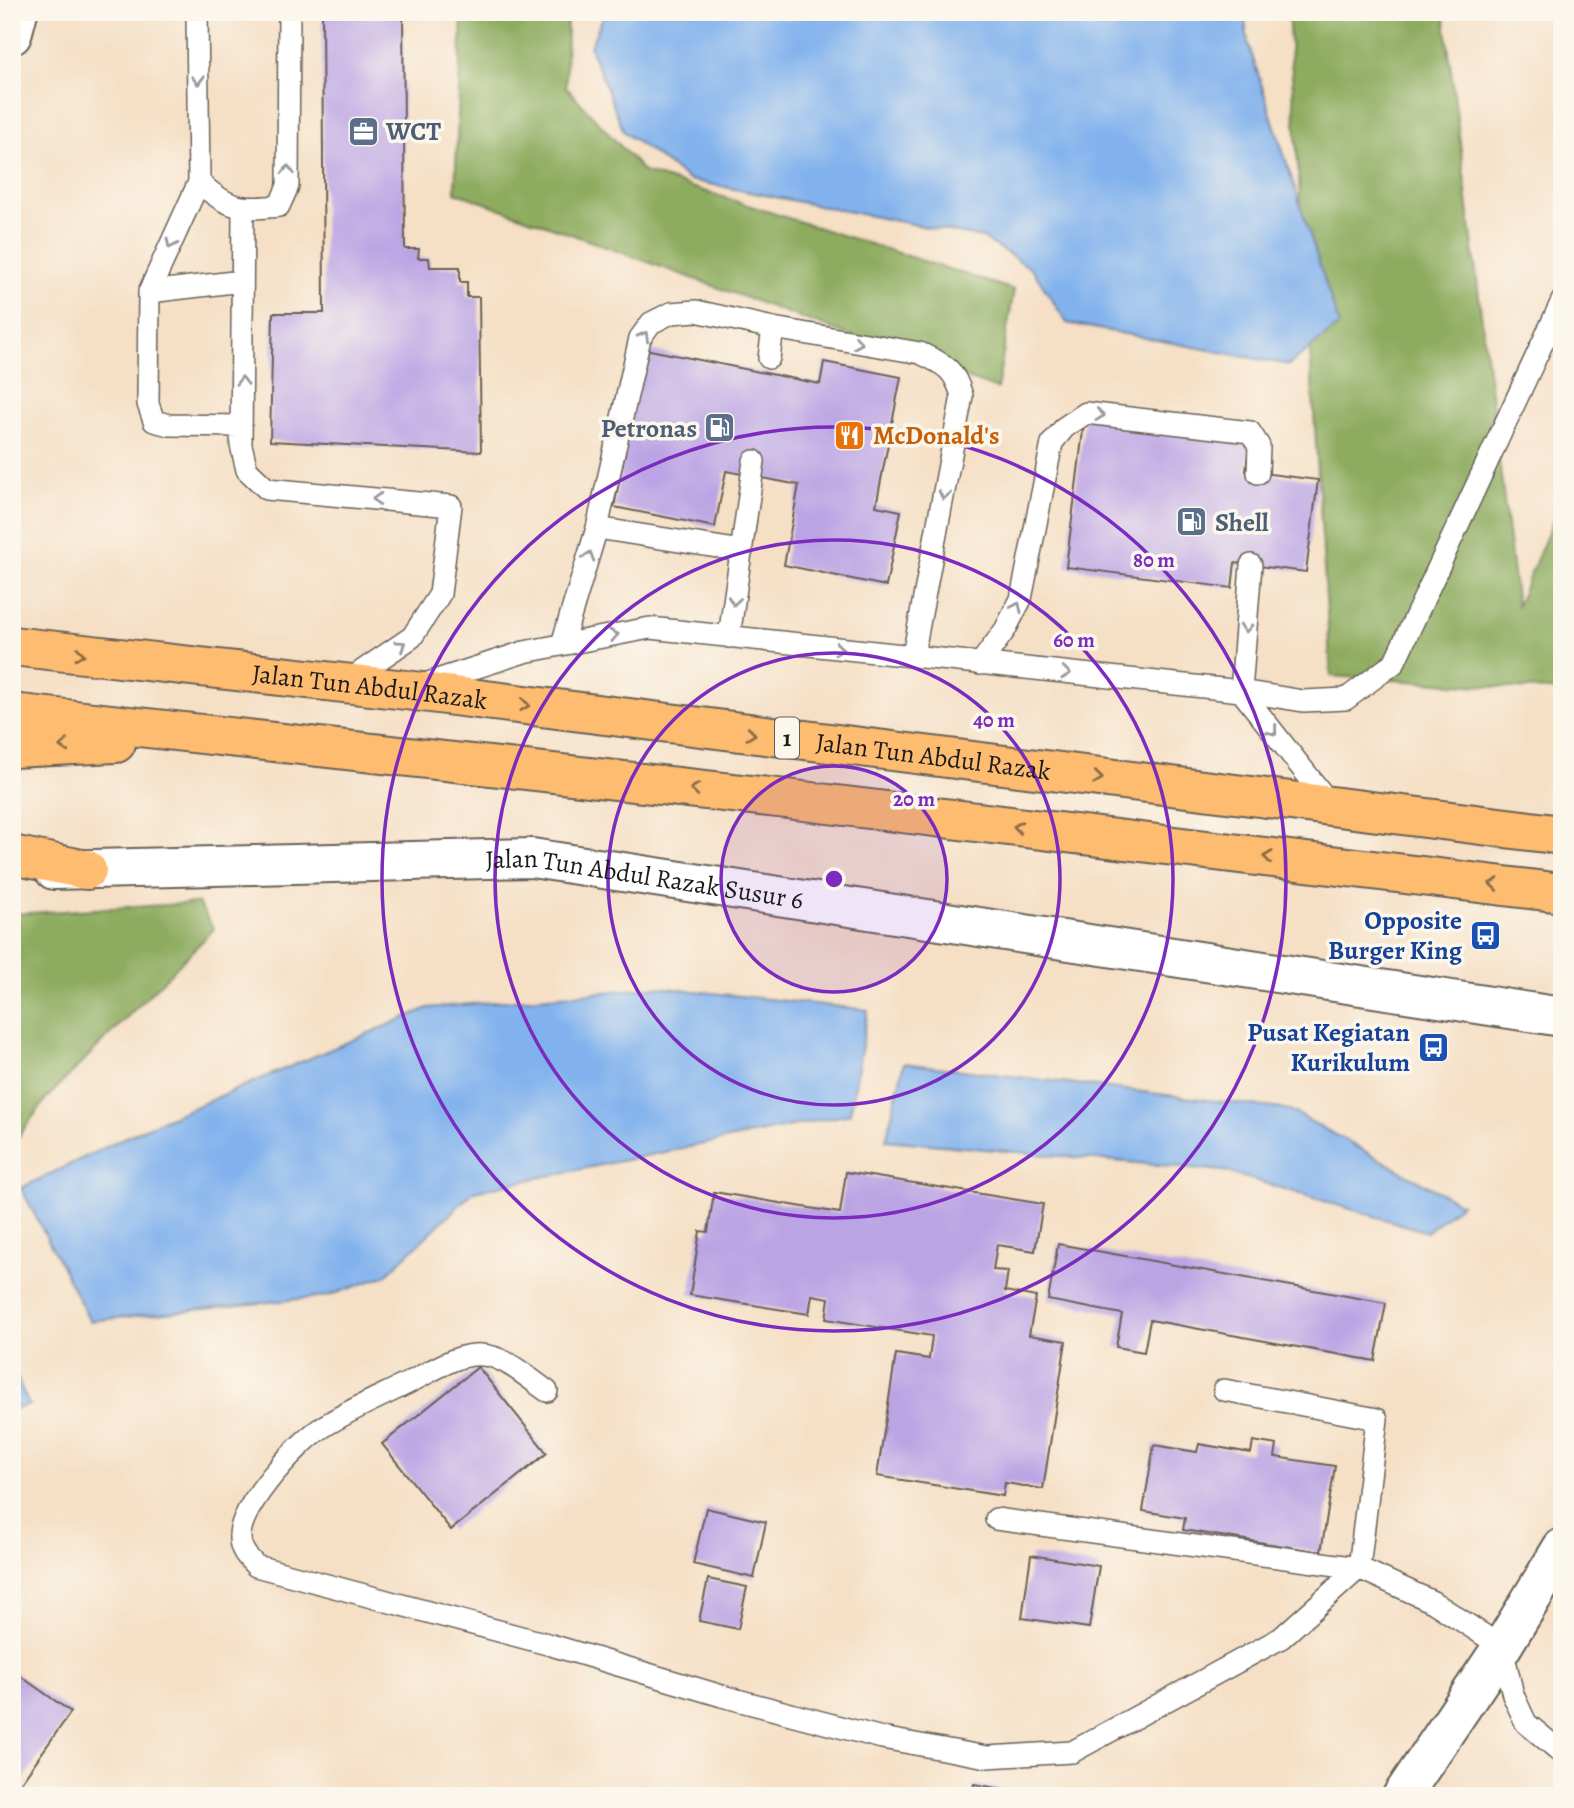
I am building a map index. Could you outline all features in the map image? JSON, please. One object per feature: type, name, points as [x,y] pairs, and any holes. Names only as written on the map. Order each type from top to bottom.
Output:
[{"type":"highway","name":"Jalan Tun Abdul Razak","points":[[12,646],[406,690],[1562,835]]},
{"type":"highway","name":"1","points":[[12,713],[801,801],[1562,892]]},
{"type":"highway","points":[[12,748],[230,738]]},
{"type":"highway","points":[[12,855],[87,870]]},
{"type":"street","points":[[12,34],[18,12]]},
{"type":"street","name":"Jalan Tun Abdul Razak Susur 6","points":[[12,870],[532,858],[1562,1017]]},
{"type":"street","points":[[1402,1796],[1502,1647],[1562,1548]]},
{"type":"lane","points":[[197,12],[199,182],[149,292],[148,404],[154,421],[169,425],[241,426]]},
{"type":"lane","points":[[199,182],[218,200],[243,209],[279,206],[288,186],[289,12]]},
{"type":"lane","points":[[243,209],[241,426],[247,470],[267,489],[451,506],[440,594],[412,637],[344,683]]},
{"type":"lane","points":[[149,292],[242,281]]},
{"type":"lane","points":[[406,690],[524,652],[650,628],[1241,691],[1303,701],[1346,699],[1394,663],[1562,301]]},
{"type":"lane","points":[[562,645],[597,528],[640,338],[651,323],[671,313],[696,311],[773,328],[920,353],[942,363],[956,376],[962,396],[913,656]]},
{"type":"lane","points":[[769,358],[773,328]]},
{"type":"lane","points":[[980,664],[1005,630],[1021,599],[1052,443],[1065,427],[1086,413],[1250,432],[1259,446],[1258,473]]},
{"type":"lane","points":[[729,637],[754,461]]},
{"type":"lane","points":[[597,528],[741,551]]},
{"type":"lane","points":[[1251,565],[1241,691],[1333,808]]},
{"type":"lane","points":[[547,1391],[511,1366],[484,1354],[460,1357],[331,1422],[300,1444],[253,1503],[239,1533],[242,1552],[256,1566],[551,1645],[722,1696],[882,1738],[987,1757],[1072,1752],[1084,1746],[1282,1638],[1359,1568],[1377,1419],[1224,1390]]},
{"type":"lane","points":[[996,1519],[1359,1568],[1433,1602],[1502,1647],[1513,1695],[1526,1723],[1562,1752]]},
{"type":"green space","points":[[462,12],[567,12],[566,87],[644,172],[1014,290],[997,389],[455,192]]},
{"type":"green space","points":[[1288,12],[1444,12],[1517,606],[1562,500],[1562,691],[1331,676]]},
{"type":"green space","points":[[198,903],[214,929],[47,1098],[12,1145],[12,914]]},
{"type":"water","points":[[605,12],[1244,12],[1248,43],[1339,325],[1289,365],[1067,323],[1032,269],[983,238],[689,180],[624,132],[590,47]]},
{"type":"water","points":[[658,987],[868,1010],[850,1114],[474,1191],[385,1276],[328,1296],[90,1321],[21,1188],[145,1128],[428,1008]]},
{"type":"water","points":[[904,1063],[1290,1110],[1461,1204],[1427,1232],[1224,1171],[886,1140]]},
{"type":"water","points":[[12,1367],[29,1405],[12,1410]]},
{"type":"building","name":"WCT","points":[[322,12],[403,12],[405,249],[419,249],[418,258],[429,258],[430,267],[460,267],[460,282],[467,282],[467,297],[479,297],[481,452],[270,441],[273,313],[324,313]]},
{"type":"building","points":[[645,349],[820,384],[824,362],[901,377],[876,506],[901,511],[886,586],[784,565],[799,485],[726,471],[715,527],[614,507]]},
{"type":"building","name":"Shell","points":[[1085,415],[1250,436],[1246,471],[1318,480],[1306,572],[1235,563],[1232,588],[1066,567]]},
{"type":"building","points":[[846,1172],[1043,1204],[1035,1251],[997,1245],[993,1270],[1008,1271],[1005,1291],[1036,1297],[1029,1335],[1066,1341],[1043,1489],[1005,1483],[1003,1496],[877,1476],[896,1354],[929,1359],[932,1336],[826,1319],[829,1298],[812,1295],[809,1314],[690,1295],[700,1231],[708,1232],[714,1192],[840,1213]]},
{"type":"building","points":[[1058,1244],[1386,1303],[1375,1361],[1150,1320],[1144,1352],[1116,1347],[1122,1314],[1048,1300]]},
{"type":"building","points":[[478,1367],[547,1453],[451,1530],[382,1444]]},
{"type":"building","points":[[1253,1441],[1277,1445],[1275,1457],[1335,1466],[1321,1552],[1183,1530],[1185,1518],[1143,1511],[1154,1445],[1197,1452],[1199,1444],[1251,1453]]},
{"type":"building","points":[[706,1508],[766,1522],[754,1578],[693,1564]]},
{"type":"building","points":[[1031,1555],[1099,1566],[1089,1628],[1022,1618]]},
{"type":"building","points":[[708,1579],[747,1587],[738,1629],[699,1621]]},
{"type":"building","points":[[16,1673],[71,1712],[12,1795],[12,1679]]},
{"type":"building","points":[[974,1784],[1032,1794],[972,1796]]},
{"type":"place","name":"WCT","points":[[363,131]]},
{"type":"place","name":"Petronas","points":[[720,428]]},
{"type":"place","name":"McDonald's","points":[[850,435]]},
{"type":"place","name":"Shell","points":[[1192,522]]},
{"type":"place","name":"Opposite Burger King","points":[[1485,935]]},
{"type":"place","name":"Pusat Kegiatan Kurikulum","points":[[1433,1047]]}]
